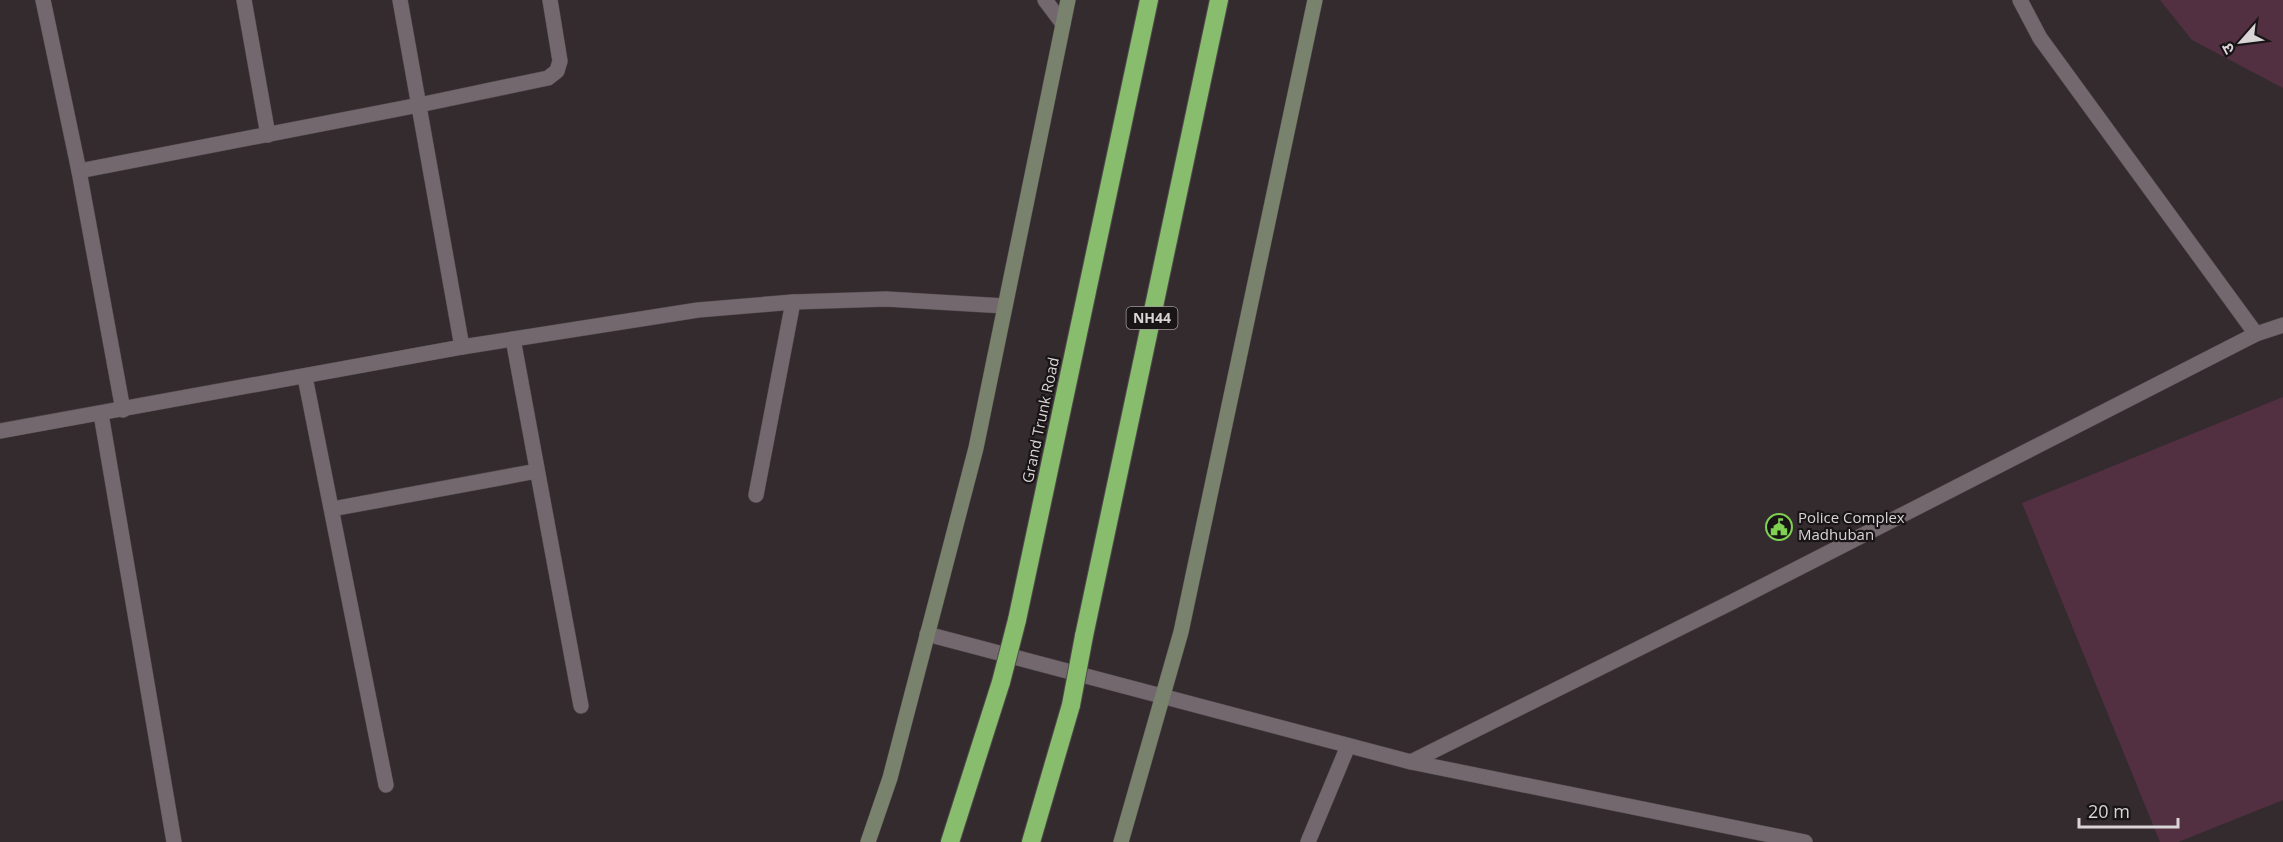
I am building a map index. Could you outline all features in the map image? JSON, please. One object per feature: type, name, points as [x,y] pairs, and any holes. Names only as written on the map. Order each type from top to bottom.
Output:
[{"type":"highway","name":"Grand Trunk Road","points":[[950,842],[1001,682],[1017,621],[1149,0]]},
{"type":"highway","name":"NH44","points":[[1030,842],[1071,705],[1220,0]]},
{"type":"street","points":[[43,0],[79,171],[123,410]]},
{"type":"street","points":[[244,0],[268,135]]},
{"type":"street","points":[[400,0],[462,347]]},
{"type":"street","points":[[79,171],[548,78],[557,71],[560,61],[550,0]]},
{"type":"street","points":[[1045,0],[1063,24]]},
{"type":"street","points":[[868,842],[890,778],[976,448],[1068,0]]},
{"type":"street","points":[[1120,842],[1181,632],[1315,0]]},
{"type":"street","points":[[2020,0],[2040,38],[2256,334]]},
{"type":"street","points":[[0,431],[462,347],[698,310],[793,302],[886,299],[1005,306]]},
{"type":"street","points":[[756,495],[793,302]]},
{"type":"street","points":[[1412,762],[1732,602],[2256,334],[2283,325]]},
{"type":"street","points":[[513,339],[581,706]]},
{"type":"street","points":[[305,377],[386,785]]},
{"type":"street","points":[[101,414],[174,842]]},
{"type":"street","points":[[332,509],[537,471]]},
{"type":"street","points":[[927,634],[1412,762],[1805,842]]},
{"type":"street","points":[[1308,842],[1348,746]]},
{"type":"shaded area","points":[[2160,0],[2283,0],[2283,88],[2192,40]]},
{"type":"shaded area","points":[[2283,397],[2283,800],[2178,842],[2160,842],[2022,503]]},
{"type":"place","name":"Police Complex Madhuban","points":[[1779,527]]}]
